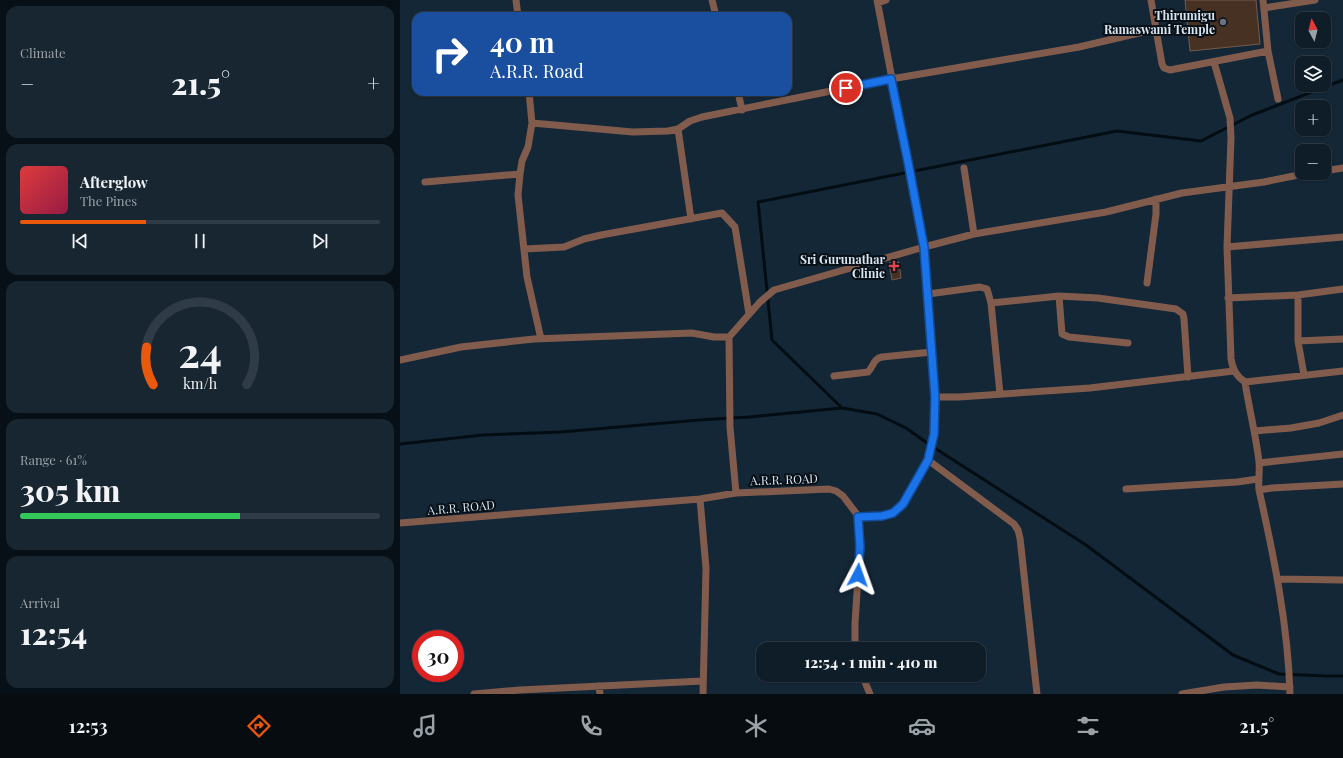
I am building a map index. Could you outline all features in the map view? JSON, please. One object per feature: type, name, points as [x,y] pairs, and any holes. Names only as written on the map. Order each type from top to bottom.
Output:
[{"type":"street","points":[[516,0],[518,12]]},
{"type":"street","points":[[712,0],[715,12]]},
{"type":"street","points":[[855,642],[860,547],[858,517],[882,516],[893,513],[903,504],[928,457],[934,434],[935,397],[924,247],[877,2],[886,0]]},
{"type":"street","points":[[1151,0],[1162,64],[1164,68],[1170,70],[1268,51]]},
{"type":"street","points":[[1263,0],[1268,51],[1278,99]]},
{"type":"street","points":[[1264,8],[1315,0]]},
{"type":"street","points":[[532,123],[633,132],[668,131],[678,129],[690,121],[702,117],[891,79],[1079,47],[1156,29]]},
{"type":"street","points":[[1214,62],[1230,118],[1231,138],[1228,187],[1227,247],[1230,358],[1234,370],[1238,378],[1245,382],[1343,371]]},
{"type":"street","points":[[529,96],[532,123],[528,147],[522,161],[518,195],[527,277],[541,339]]},
{"type":"street","points":[[739,96],[742,110]]},
{"type":"street","points":[[678,129],[691,219]]},
{"type":"street","points":[[964,168],[974,234]]},
{"type":"street","points":[[1331,170],[1343,168]]},
{"type":"street","points":[[425,182],[520,174]]},
{"type":"street","points":[[736,492],[730,427],[729,337],[760,302],[774,290],[974,234],[1106,212],[1182,193],[1228,187],[1295,175]]},
{"type":"street","points":[[1147,283],[1156,214],[1156,200]]},
{"type":"street","points":[[524,249],[564,246],[602,235],[722,213],[735,227],[749,314]]},
{"type":"street","points":[[1227,247],[1343,237]]},
{"type":"street","points":[[928,294],[984,288],[987,289],[991,303],[1000,394]]},
{"type":"street","points":[[1228,298],[1298,295],[1343,289]]},
{"type":"street","points":[[1298,295],[1298,341],[1304,375]]},
{"type":"street","points":[[991,303],[1059,296],[1098,298],[1176,309],[1183,314],[1184,319],[1188,377]]},
{"type":"street","points":[[1059,296],[1062,334],[1069,337],[1128,343]]},
{"type":"street","points":[[400,360],[461,347],[541,339],[692,333],[714,337],[729,337]]},
{"type":"street","points":[[1298,341],[1343,339]]},
{"type":"street","points":[[834,376],[863,374],[868,372],[873,367],[874,360],[877,358],[932,352]]},
{"type":"street","points":[[935,397],[1090,388],[1188,377],[1234,370]]},
{"type":"street","points":[[1182,694],[1224,687],[1257,685],[1290,688],[1289,659],[1278,579],[1259,490],[1259,464],[1245,382]]},
{"type":"street","points":[[1254,431],[1291,428],[1319,423],[1343,415]]},
{"type":"street","points":[[1259,464],[1343,454]]},
{"type":"street","points":[[928,457],[1014,524],[1018,530],[1037,694]]},
{"type":"street","points":[[1126,489],[1237,482],[1258,479]]},
{"type":"street","points":[[1259,490],[1343,484]]},
{"type":"street","name":"A.R.R. ROAD","points":[[400,524],[700,499],[736,492],[829,489],[836,491],[843,496],[858,517]]},
{"type":"street","points":[[700,499],[706,568],[702,681],[703,694]]},
{"type":"street","points":[[1278,579],[1343,580]]},
{"type":"street","points":[[474,694],[702,681]]},
{"type":"street","points":[[865,682],[870,694]]},
{"type":"street","points":[[599,686],[600,694]]},
{"type":"building","name":"Thirumigu Ramaswami Temple","points":[[1185,0],[1256,0],[1260,44],[1190,51]]},
{"type":"building","points":[[899,262],[901,278],[892,280],[889,263]]},
{"type":"waterway","points":[[842,408],[772,340],[758,202],[1117,131],[1201,141],[1252,115],[1343,80]]},
{"type":"waterway","points":[[400,444],[483,435],[561,432],[842,408],[877,414],[906,428],[1086,545],[1233,655],[1279,674],[1343,676]]},
{"type":"place","name":"Thirumigu Ramaswami Temple","points":[[1223,22]]},
{"type":"place","name":"Sri Gurunathar Clinic","points":[[894,266]]},
{"type":"route","points":[[846,88],[891,79],[924,247],[935,397],[934,434],[928,460],[903,504],[893,513],[882,516],[858,517],[860,547],[858,575]]}]
